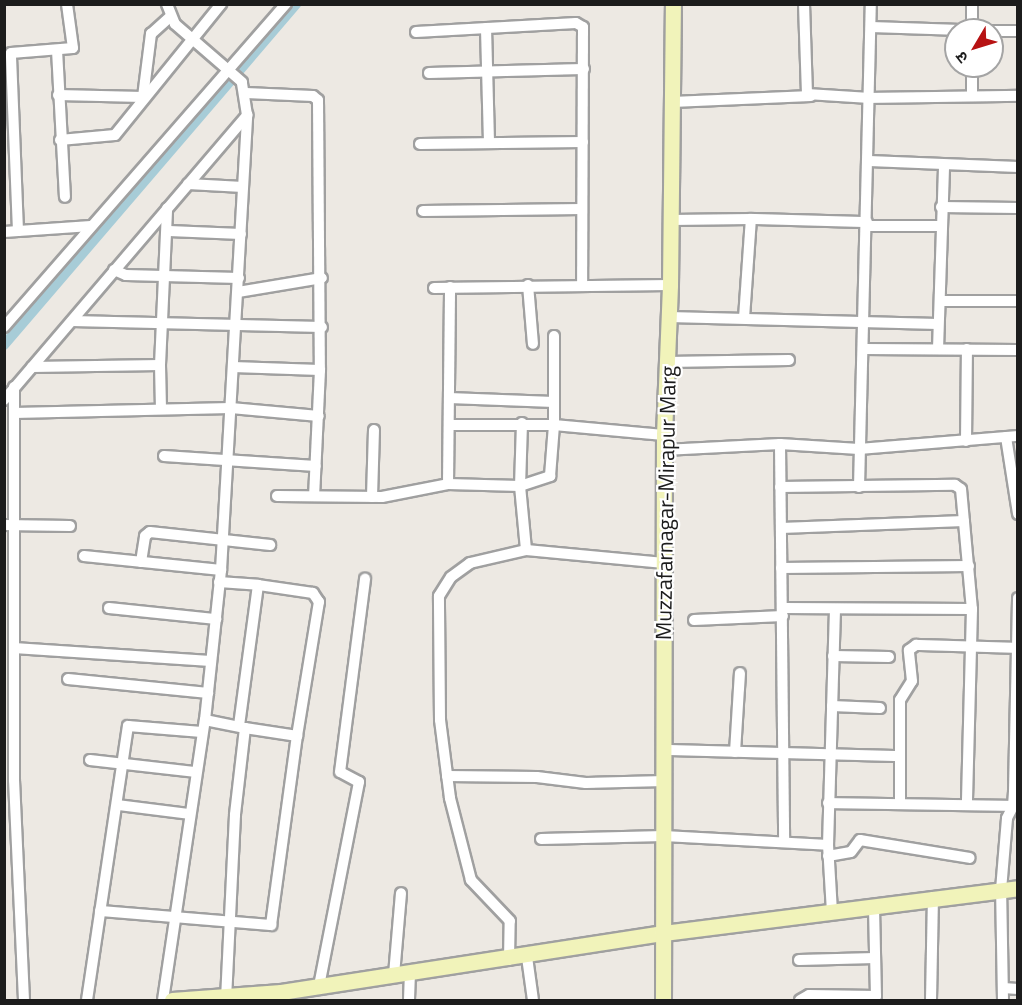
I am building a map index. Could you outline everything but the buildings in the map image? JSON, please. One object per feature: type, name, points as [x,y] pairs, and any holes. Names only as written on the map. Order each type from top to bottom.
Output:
[{"type":"main road","name":"Muzzafarnagar-Mirapur Marg","points":[[663,1000],[664,442],[670,285],[673,4]]},
{"type":"main road","points":[[172,1000],[221,998],[319,986],[509,960],[663,933],[1017,888]]},
{"type":"street","points":[[18,231],[8,53],[73,48],[67,4]]},
{"type":"street","points":[[163,1000],[178,917],[189,814],[205,720],[221,570],[247,115],[246,93],[235,74],[170,17],[167,4]]},
{"type":"street","points":[[60,140],[111,137],[221,4]]},
{"type":"street","points":[[4,327],[91,226],[235,74],[286,4]]},
{"type":"street","points":[[804,4],[804,87],[811,96]]},
{"type":"street","points":[[859,487],[869,161],[871,4]]},
{"type":"street","points":[[143,97],[151,34],[170,17]]},
{"type":"street","points":[[416,32],[581,25],[584,69],[582,283]]},
{"type":"street","points":[[871,27],[944,29]]},
{"type":"street","points":[[486,28],[489,143]]},
{"type":"street","points":[[57,50],[60,140],[65,197]]},
{"type":"street","points":[[429,73],[487,74],[584,69]]},
{"type":"street","points":[[972,78],[972,95]]},
{"type":"street","points":[[246,93],[314,96],[318,100],[322,327],[314,496]]},
{"type":"street","points":[[58,95],[143,97]]},
{"type":"street","points":[[672,102],[811,96],[870,98],[1017,96]]},
{"type":"street","points":[[4,400],[247,115]]},
{"type":"street","points":[[420,144],[583,142]]},
{"type":"street","points":[[869,161],[1017,167]]},
{"type":"street","points":[[938,349],[944,165]]},
{"type":"street","points":[[188,184],[243,187]]},
{"type":"street","points":[[942,207],[1017,208]]},
{"type":"street","points":[[161,409],[161,320],[163,277],[169,231],[167,208]]},
{"type":"street","points":[[423,211],[582,209]]},
{"type":"street","points":[[671,220],[751,219],[941,226]]},
{"type":"street","points":[[744,318],[751,219]]},
{"type":"street","points":[[4,232],[91,226]]},
{"type":"street","points":[[169,231],[241,234]]},
{"type":"street","points":[[114,270],[126,275],[238,278]]},
{"type":"street","points":[[237,292],[322,278]]},
{"type":"street","points":[[434,288],[582,283],[670,285]]},
{"type":"street","points":[[528,285],[533,344]]},
{"type":"street","points":[[448,484],[450,287]]},
{"type":"street","points":[[941,301],[1017,301]]},
{"type":"street","points":[[669,317],[938,324]]},
{"type":"street","points":[[72,321],[161,320],[322,327]]},
{"type":"street","points":[[277,496],[372,497],[448,484],[520,486],[550,476],[554,425],[554,336]]},
{"type":"street","points":[[864,349],[1017,350]]},
{"type":"street","points":[[966,441],[967,349]]},
{"type":"street","points":[[667,362],[789,360]]},
{"type":"street","points":[[32,367],[160,364]]},
{"type":"street","points":[[233,367],[320,370]]},
{"type":"street","points":[[14,387],[9,465],[14,648],[14,780],[24,1000]]},
{"type":"street","points":[[449,398],[554,402]]},
{"type":"street","points":[[14,413],[231,408],[319,416]]},
{"type":"street","points":[[450,426],[522,423],[554,425],[664,442],[780,444],[859,449],[1012,436],[1017,514]]},
{"type":"street","points":[[522,423],[520,486],[526,550]]},
{"type":"street","points":[[372,497],[374,430]]},
{"type":"street","points":[[780,444],[784,842]]},
{"type":"street","points":[[164,456],[316,466]]},
{"type":"street","points":[[780,487],[955,485],[961,489],[972,609],[967,804]]},
{"type":"street","points":[[781,528],[964,521]]},
{"type":"street","points":[[10,525],[70,526]]},
{"type":"street","points":[[141,562],[148,533],[223,538],[270,545]]},
{"type":"street","points":[[509,960],[510,921],[471,880],[447,776],[440,720],[437,601],[460,568],[483,558],[526,550],[664,563]]},
{"type":"street","points":[[84,556],[221,570]]},
{"type":"street","points":[[781,568],[969,566]]},
{"type":"street","points":[[319,986],[359,782],[340,772],[365,579]]},
{"type":"street","points":[[100,911],[230,919],[271,924],[319,598],[313,593],[219,582]]},
{"type":"street","points":[[221,998],[230,919],[242,727],[258,585]]},
{"type":"street","points":[[1003,1000],[1001,890],[1006,818],[1013,807],[1017,598]]},
{"type":"street","points":[[109,608],[216,619]]},
{"type":"street","points":[[694,620],[835,609],[972,609]]},
{"type":"street","points":[[832,912],[828,803],[835,609]]},
{"type":"street","points":[[900,803],[900,700],[912,681],[909,650],[916,645],[1016,648]]},
{"type":"street","points":[[14,648],[211,662]]},
{"type":"street","points":[[833,656],[889,657]]},
{"type":"street","points":[[735,752],[740,674]]},
{"type":"street","points":[[68,679],[208,693]]},
{"type":"street","points":[[832,706],[880,708]]},
{"type":"street","points":[[205,720],[297,736]]},
{"type":"street","points":[[87,1000],[131,724],[202,732]]},
{"type":"street","points":[[665,750],[784,755],[899,756]]},
{"type":"street","points":[[90,760],[196,772]]},
{"type":"street","points":[[447,776],[528,777],[586,783],[665,781]]},
{"type":"street","points":[[828,803],[967,804],[1013,807]]},
{"type":"street","points":[[118,805],[189,814]]},
{"type":"street","points":[[541,839],[664,836],[784,842],[851,852],[860,840],[970,858]]},
{"type":"street","points":[[394,975],[401,893]]},
{"type":"street","points":[[931,1000],[933,897]]},
{"type":"street","points":[[800,1000],[809,995],[876,998],[874,906]]},
{"type":"street","points":[[527,957],[533,1000]]},
{"type":"street","points":[[799,960],[875,958]]},
{"type":"street","points":[[409,1000],[410,973]]},
{"type":"street","points":[[1003,988],[1017,989]]},
{"type":"waterway","points":[[4,345],[296,4]]}]
